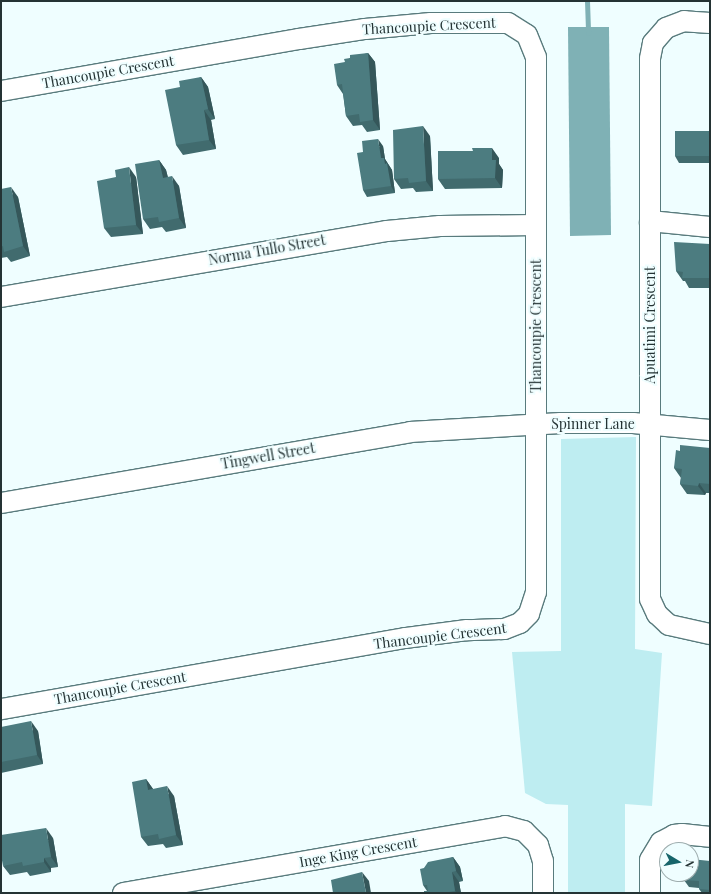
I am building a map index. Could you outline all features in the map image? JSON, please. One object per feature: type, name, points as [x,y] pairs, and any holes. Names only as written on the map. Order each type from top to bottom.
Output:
[{"type":"street","name":"Apuatimi Crescent","points":[[710,23],[687,21],[674,23],[660,32],[651,49],[650,222],[650,592],[652,605],[661,619],[672,627],[710,634]]},
{"type":"street","name":"Thancoupie Crescent","points":[[1,91],[365,29],[431,24],[508,23],[527,35],[536,57],[536,598],[529,614],[517,625],[504,629],[405,638],[1,709]]},
{"type":"street","points":[[650,222],[710,227]]},
{"type":"street","name":"Norma Tullo Street","points":[[1,297],[387,231],[440,226],[536,224]]},
{"type":"street","name":"Spinner Lane","points":[[536,425],[650,424],[710,430]]},
{"type":"street","name":"Tingwell Street","points":[[1,503],[404,433],[536,425]]},
{"type":"street","name":"Inge King Crescent","points":[[123,893],[505,826],[524,831],[538,845],[543,861],[543,893]]},
{"type":"street","points":[[650,893],[650,860],[661,842],[674,835],[682,834],[710,837]]},
{"type":"shaded area","points":[[568,27],[609,27],[611,235],[570,236]]},
{"type":"shaded area","points":[[636,437],[635,649],[662,653],[652,806],[625,804],[625,893],[568,893],[568,805],[546,804],[525,793],[512,652],[561,651],[561,439]]},
{"type":"building","points":[[368,53],[373,120],[360,122],[359,114],[346,116],[342,84],[337,85],[334,64],[345,62],[344,59],[350,58],[350,55]]},
{"type":"building","points":[[201,77],[208,109],[204,110],[209,140],[176,145],[165,90],[180,87],[179,81]]},
{"type":"building","points":[[423,126],[426,181],[409,183],[408,178],[394,179],[393,130]]},
{"type":"building","points":[[675,131],[710,131],[710,156],[675,156]]},
{"type":"building","points":[[378,139],[381,158],[384,158],[385,164],[387,163],[391,186],[363,190],[357,153],[363,152],[362,141]]},
{"type":"building","points":[[472,148],[492,148],[492,160],[496,160],[495,178],[438,179],[438,151],[473,151]]},
{"type":"building","points":[[159,160],[163,178],[172,176],[179,218],[159,222],[158,217],[143,219],[135,164]]},
{"type":"building","points":[[129,167],[136,225],[104,228],[97,181],[116,177],[115,170]]},
{"type":"building","points":[[11,187],[23,246],[4,252],[3,246],[1,247],[1,189]]},
{"type":"building","points":[[674,242],[710,244],[710,278],[682,278],[683,272],[676,271]]},
{"type":"building","points":[[680,445],[710,448],[710,484],[699,483],[698,486],[680,484],[682,469],[674,468],[676,450],[680,451]]},
{"type":"building","points":[[31,721],[37,755],[1,762],[1,727]]},
{"type":"building","points":[[146,779],[148,790],[167,786],[176,835],[159,839],[158,834],[141,837],[132,782]]},
{"type":"building","points":[[46,828],[51,857],[44,858],[44,862],[23,866],[22,862],[3,866],[1,855],[1,835]]},
{"type":"building","points":[[453,857],[456,871],[452,872],[455,891],[449,893],[424,893],[424,891],[428,891],[427,885],[423,885],[420,869],[424,868],[428,862]]},
{"type":"building","points":[[699,860],[710,861],[710,890],[699,889]]},
{"type":"building","points":[[362,872],[366,893],[333,893],[331,880]]},
{"type":"waterway","points":[[587,1],[588,33]]}]
